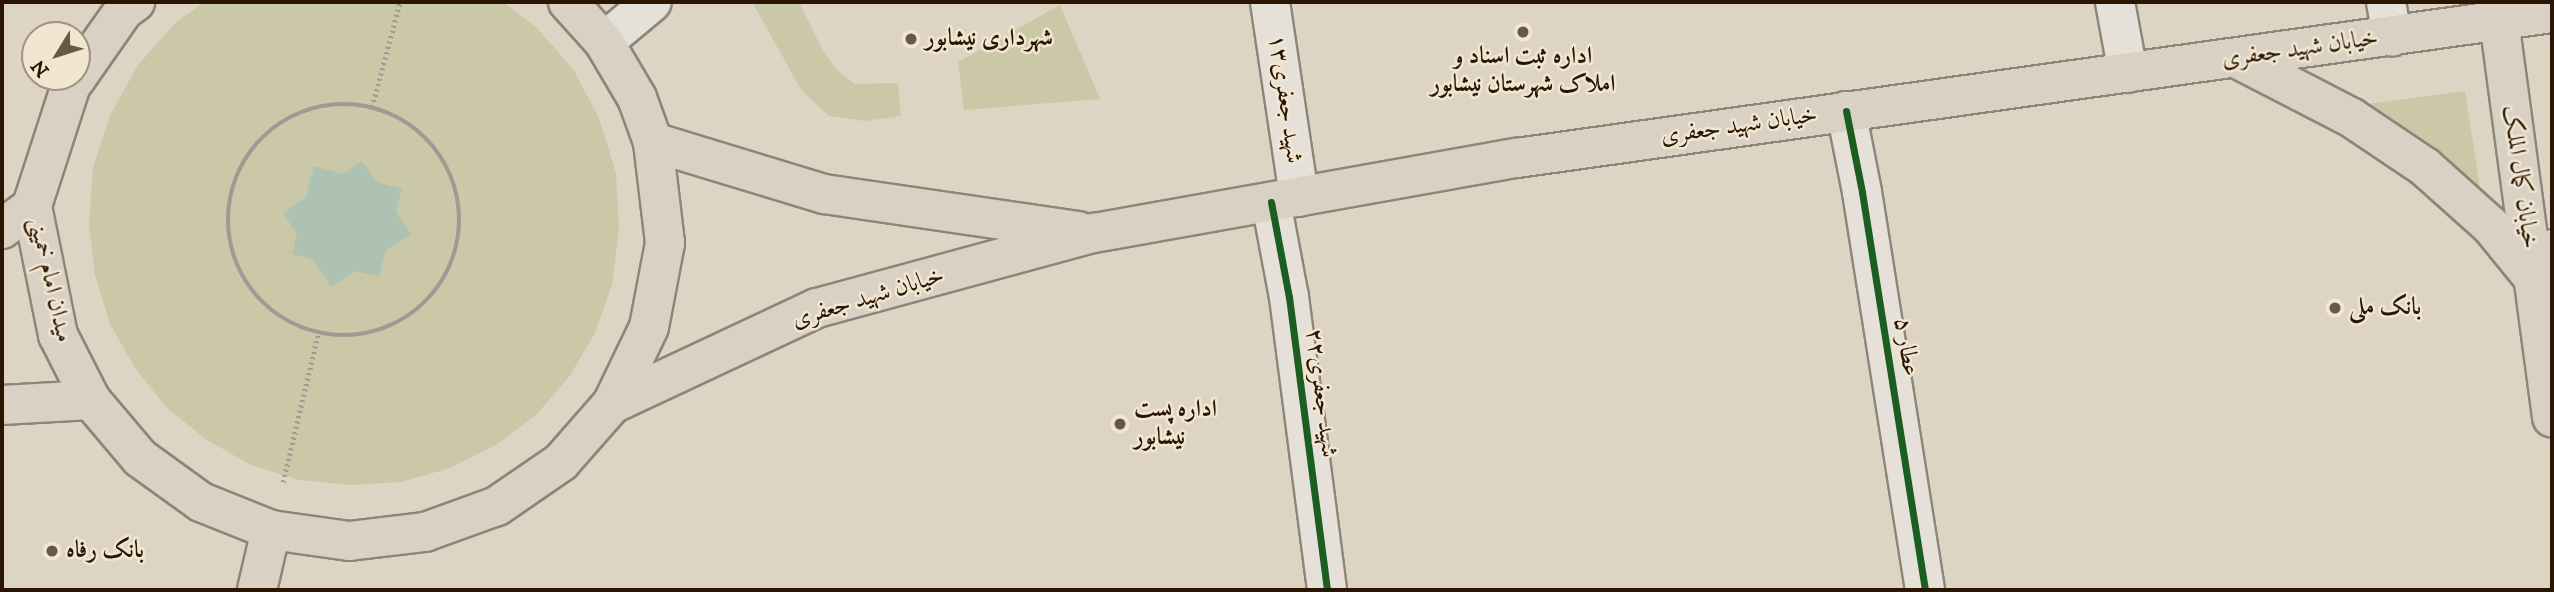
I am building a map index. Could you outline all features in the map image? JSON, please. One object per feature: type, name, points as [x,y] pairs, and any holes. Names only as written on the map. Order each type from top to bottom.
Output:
[{"type":"main road","name":"میدان امام خمینی","points":[[91,57],[124,10],[135,2]]},
{"type":"main road","name":"میدان امام خمینی","points":[[69,91],[32,206],[58,335],[91,400],[140,458],[201,502],[271,530],[349,541],[425,532],[497,506],[561,462],[612,404],[649,327],[665,243],[653,142],[637,98],[604,42],[568,2]]},
{"type":"main road","name":"خیابان شهید جعفری","points":[[612,404],[817,308],[1094,233],[1517,158],[2236,58],[2389,19],[2499,20],[2552,13]]},
{"type":"main road","name":"خیابان کمال الملک","points":[[2499,20],[2543,264],[2552,417]]},
{"type":"main road","points":[[2236,58],[2352,118],[2425,167],[2491,226],[2543,264]]},
{"type":"main road","name":"خیابان شهید جعفری","points":[[653,142],[824,194],[1094,233]]},
{"type":"main road","points":[[2,229],[32,206]]},
{"type":"main road","points":[[2,405],[91,400]]},
{"type":"main road","points":[[257,590],[271,530]]},
{"type":"street","points":[[604,42],[652,2]]},
{"type":"street","name":"شهید جعفری۱۳","points":[[1270,2],[1285,199]]},
{"type":"street","points":[[2115,2],[2128,74]]},
{"type":"street","name":"عطار ۵","points":[[1846,111],[1925,590]]},
{"type":"street","name":"شهید جعفری۲۲","points":[[1285,199],[1289,297],[1327,590]]},
{"type":"path","points":[[372,107],[400,2]]},
{"type":"path","points":[[356,103],[372,107],[393,113],[424,135],[447,164],[459,201],[460,239],[448,275],[424,305],[393,327],[356,336],[318,334],[282,319],[252,293],[233,258],[226,220],[233,180],[252,146],[281,120],[318,105],[356,103]]},
{"type":"path","points":[[271,530],[318,334]]},
{"type":"shaded area","points":[[204,2],[503,2],[535,26],[573,69],[599,118],[616,173],[619,229],[612,285],[595,333],[569,377],[536,415],[496,445],[450,468],[401,482],[351,485],[300,480],[251,465],[207,440],[167,408],[135,368],[110,324],[95,275],[89,225],[93,168],[110,115],[138,65],[175,23]]},
{"type":"shaded area","points":[[752,2],[799,2],[823,51],[839,72],[855,84],[898,83],[901,116],[865,121],[829,116],[802,91]]},
{"type":"shaded area","points":[[1060,5],[1100,99],[964,110],[958,62]]},
{"type":"shaded area","points":[[2465,91],[2482,201],[2443,156],[2368,104]]},
{"type":"shaded area","points":[[362,161],[377,182],[402,189],[396,211],[411,235],[386,250],[379,277],[355,271],[331,287],[313,260],[292,254],[297,234],[283,213],[306,197],[314,166],[343,174]]},
{"type":"cycle path","points":[[1846,111],[1862,192],[1925,590]]},
{"type":"cycle path","points":[[1271,202],[1289,297],[1327,590]]},
{"type":"place","name":"اداره ثبت اسناد و املاک شهرستان نیشابور","points":[[1523,32]]},
{"type":"place","name":"شهرداری نیشابور","points":[[911,39]]},
{"type":"place","name":"بانک ملی","points":[[2335,308]]},
{"type":"place","name":"اداره پست نیشابور","points":[[1120,424]]},
{"type":"place","name":"بانک رفاه","points":[[52,551]]}]
